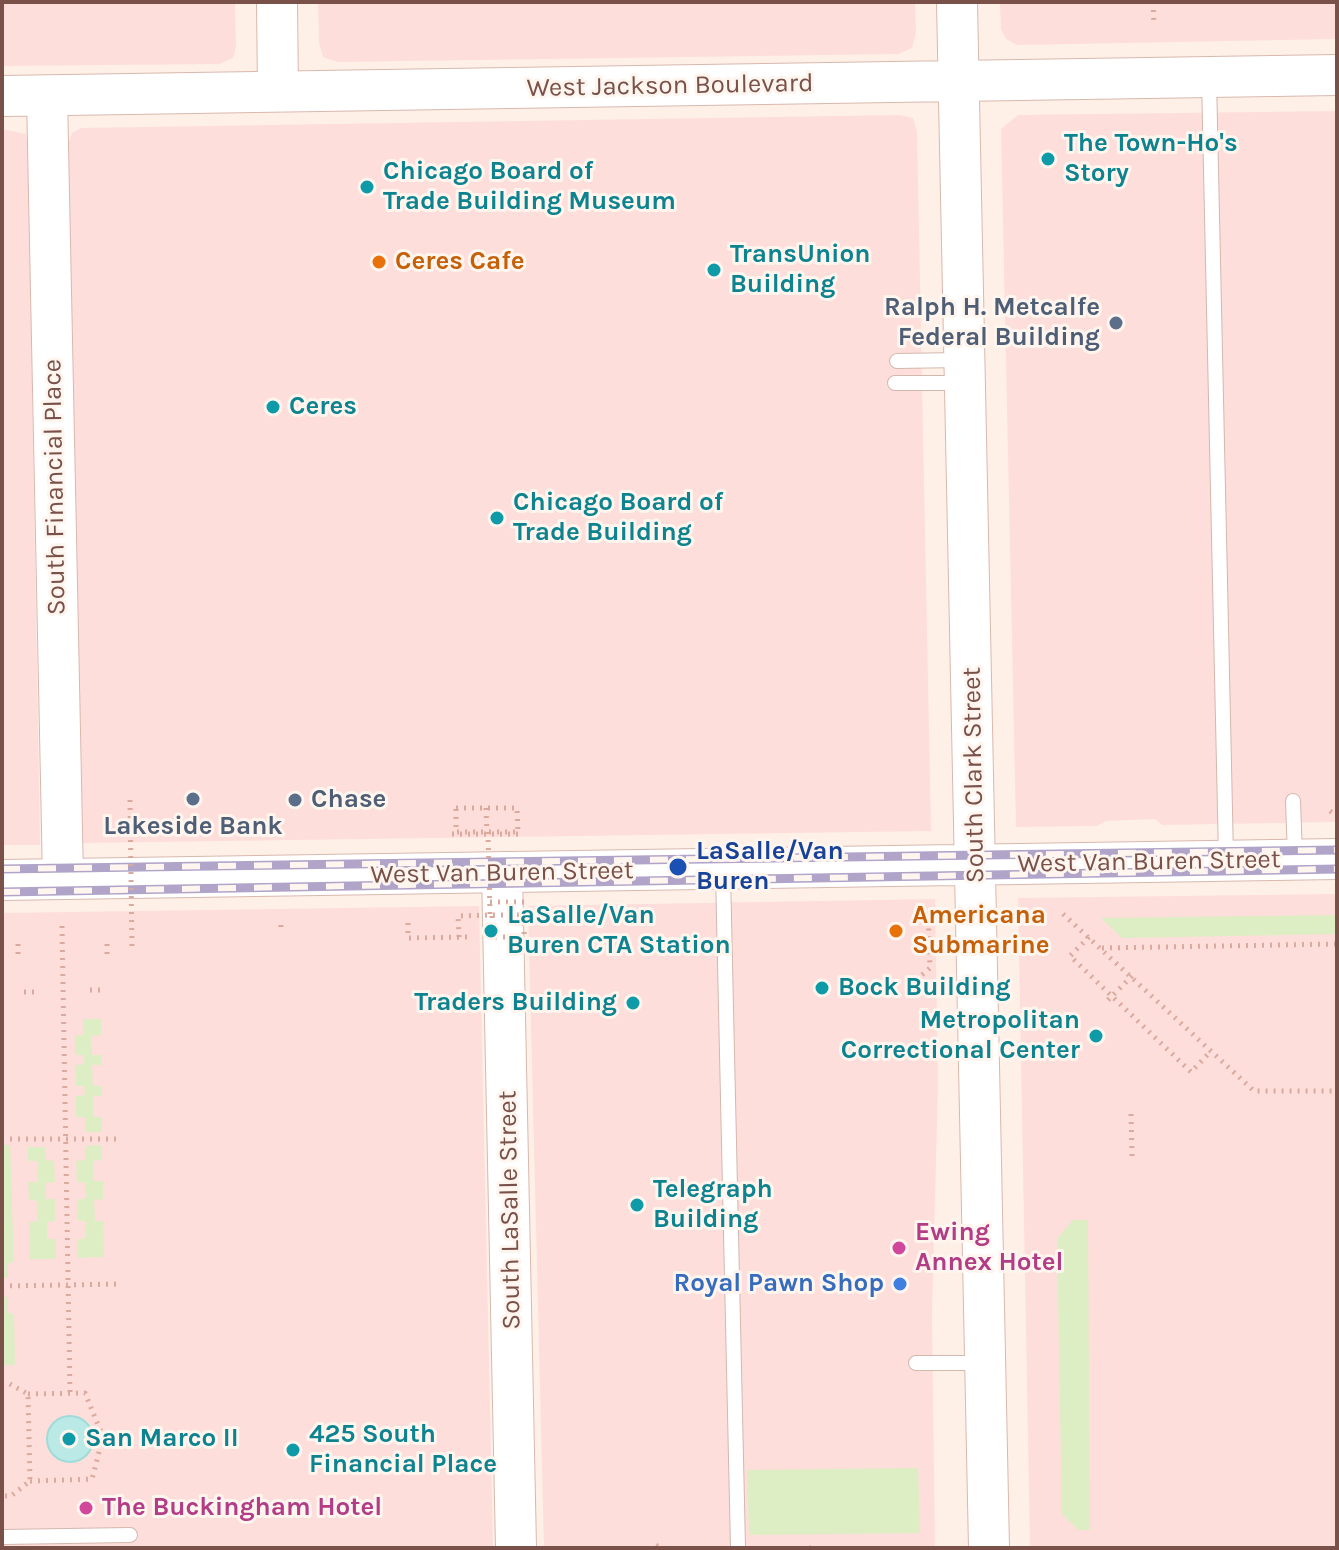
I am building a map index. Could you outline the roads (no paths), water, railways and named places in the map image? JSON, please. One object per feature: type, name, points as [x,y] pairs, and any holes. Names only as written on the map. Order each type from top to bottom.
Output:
[{"type":"main road","points":[[277,2],[278,91]]},
{"type":"main road","name":"South Clark Street","points":[[957,2],[989,1548]]},
{"type":"main road","name":"West Jackson Boulevard","points":[[2,96],[1337,75]]},
{"type":"main road","name":"South Financial Place","points":[[47,96],[63,879]]},
{"type":"main road","name":"West Van Buren Street","points":[[2,880],[63,879],[505,892],[722,869],[1337,859]]},
{"type":"main road","name":"South LaSalle Street","points":[[505,892],[516,1548]]},
{"type":"lane","points":[[1209,77],[1226,861]]},
{"type":"lane","points":[[897,361],[965,371]]},
{"type":"lane","points":[[895,383],[965,371]]},
{"type":"lane","points":[[1293,801],[1295,860]]},
{"type":"lane","points":[[722,869],[738,1548]]},
{"type":"lane","points":[[916,1363],[985,1363]]},
{"type":"lane","points":[[2,1537],[130,1535]]},
{"type":"water","points":[[70,1416],[87,1422],[93,1439],[87,1456],[70,1462],[53,1456],[47,1439],[53,1422]]},
{"type":"railway","points":[[2,869],[1337,850]]},
{"type":"railway","points":[[2,892],[1337,869]]},
{"type":"place","name":"The Town-Ho's Story","points":[[1048,159]]},
{"type":"place","name":"Chicago Board of Trade Building Museum","points":[[367,187]]},
{"type":"place","name":"Ceres Cafe","points":[[379,262]]},
{"type":"place","name":"TransUnion Building","points":[[714,270]]},
{"type":"place","name":"Ralph H. Metcalfe Federal Building","points":[[1116,323]]},
{"type":"place","name":"Ceres","points":[[273,407]]},
{"type":"place","name":"Chicago Board of Trade Building","points":[[497,518]]},
{"type":"place","name":"Lakeside Bank","points":[[193,799]]},
{"type":"place","name":"Chase","points":[[295,800]]},
{"type":"place","name":"LaSalle/Van Buren","points":[[678,867]]},
{"type":"place","name":"LaSalle/Van Buren CTA Station","points":[[491,931]]},
{"type":"place","name":"Americana Submarine","points":[[896,931]]},
{"type":"place","name":"Bock Building","points":[[822,988]]},
{"type":"place","name":"Traders Building","points":[[633,1003]]},
{"type":"place","name":"Metropolitan Correctional Center","points":[[1096,1036]]},
{"type":"place","name":"Telegraph Building","points":[[637,1205]]},
{"type":"place","name":"Ewing Annex Hotel","points":[[899,1248]]},
{"type":"place","name":"Royal Pawn Shop","points":[[900,1284]]},
{"type":"place","name":"San Marco II","points":[[69,1439]]},
{"type":"place","name":"425 South Financial Place","points":[[293,1450]]},
{"type":"place","name":"The Buckingham Hotel","points":[[86,1508]]}]
